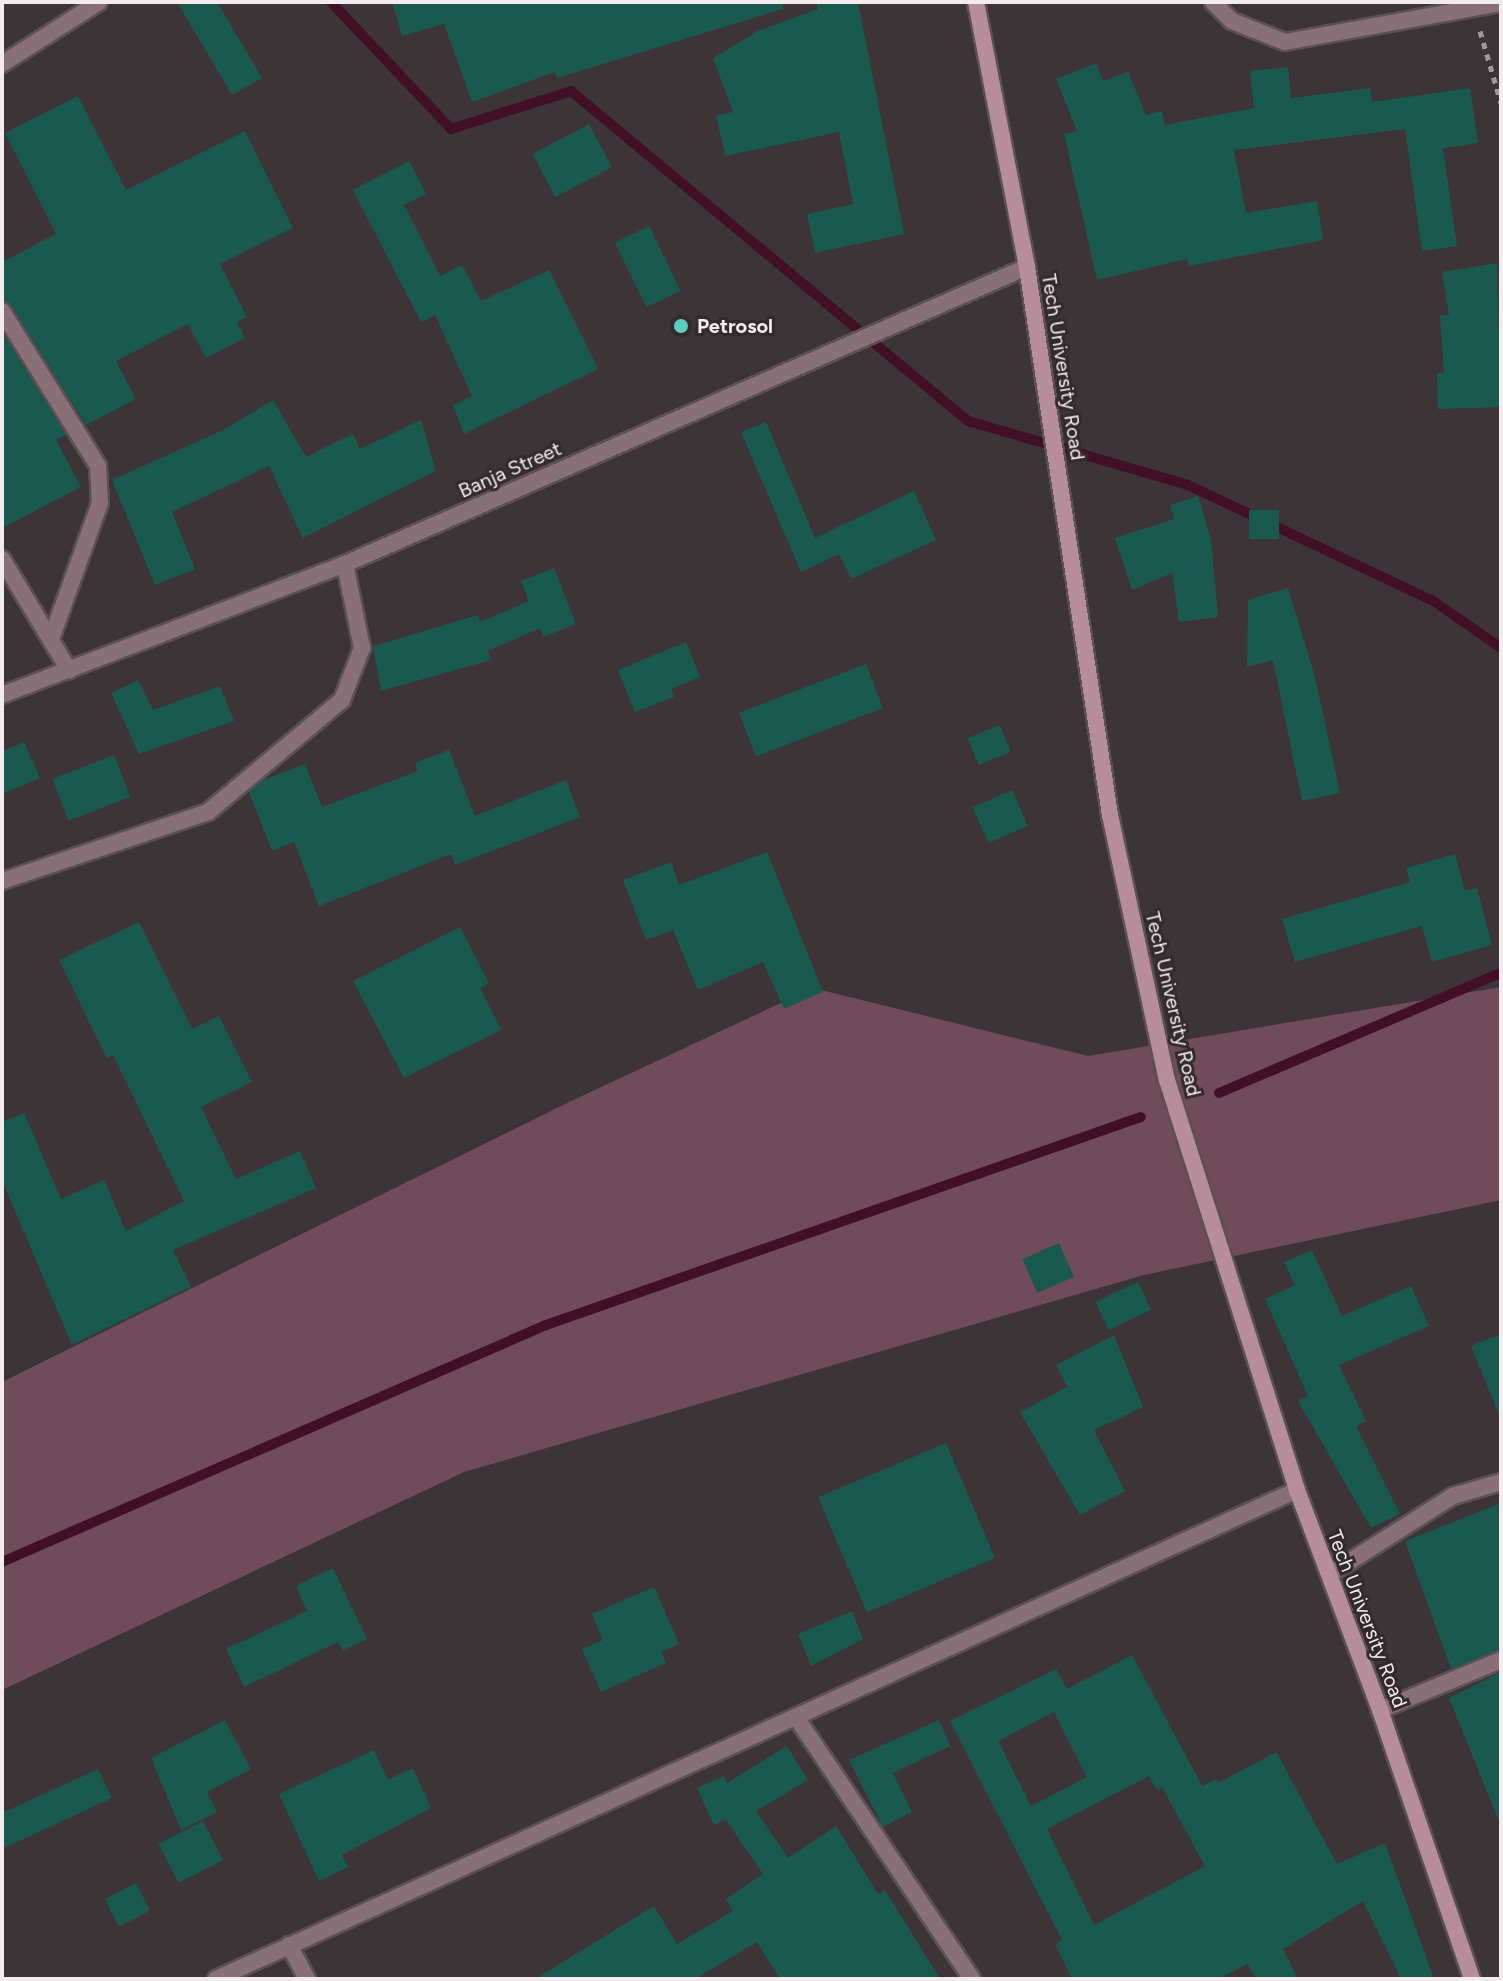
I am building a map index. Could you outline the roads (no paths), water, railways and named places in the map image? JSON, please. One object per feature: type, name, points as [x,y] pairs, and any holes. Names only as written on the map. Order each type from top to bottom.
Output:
[{"type":"street","points":[[2,64],[99,2]]},
{"type":"street","name":"Tech University Road","points":[[976,2],[1027,267],[1110,815],[1164,1065],[1297,1490],[1380,1710],[1472,1979]]},
{"type":"street","points":[[1213,2],[1232,21],[1285,42],[1472,5],[1501,3]]},
{"type":"street","name":"Banja Street","points":[[2,695],[345,564],[1027,267]]},
{"type":"street","points":[[2,311],[98,466],[100,503],[51,639]]},
{"type":"street","points":[[2,559],[69,670]]},
{"type":"street","points":[[2,881],[208,812],[342,700],[362,648],[345,564]]},
{"type":"street","points":[[1330,1574],[1453,1496],[1501,1482]]},
{"type":"street","points":[[216,1979],[1297,1490]]},
{"type":"street","points":[[1380,1710],[1501,1660]]},
{"type":"street","points":[[796,1717],[971,1979]]},
{"type":"street","points":[[289,1945],[307,1979]]},
{"type":"waterway","points":[[331,2],[451,129],[571,91],[968,421],[1188,485],[1435,602],[1501,648]]},
{"type":"waterway","points":[[1219,1093],[1501,973]]},
{"type":"waterway","points":[[2,1562],[546,1325],[1141,1117]]},
{"type":"place","name":"Petrosol","points":[[681,326]]}]
